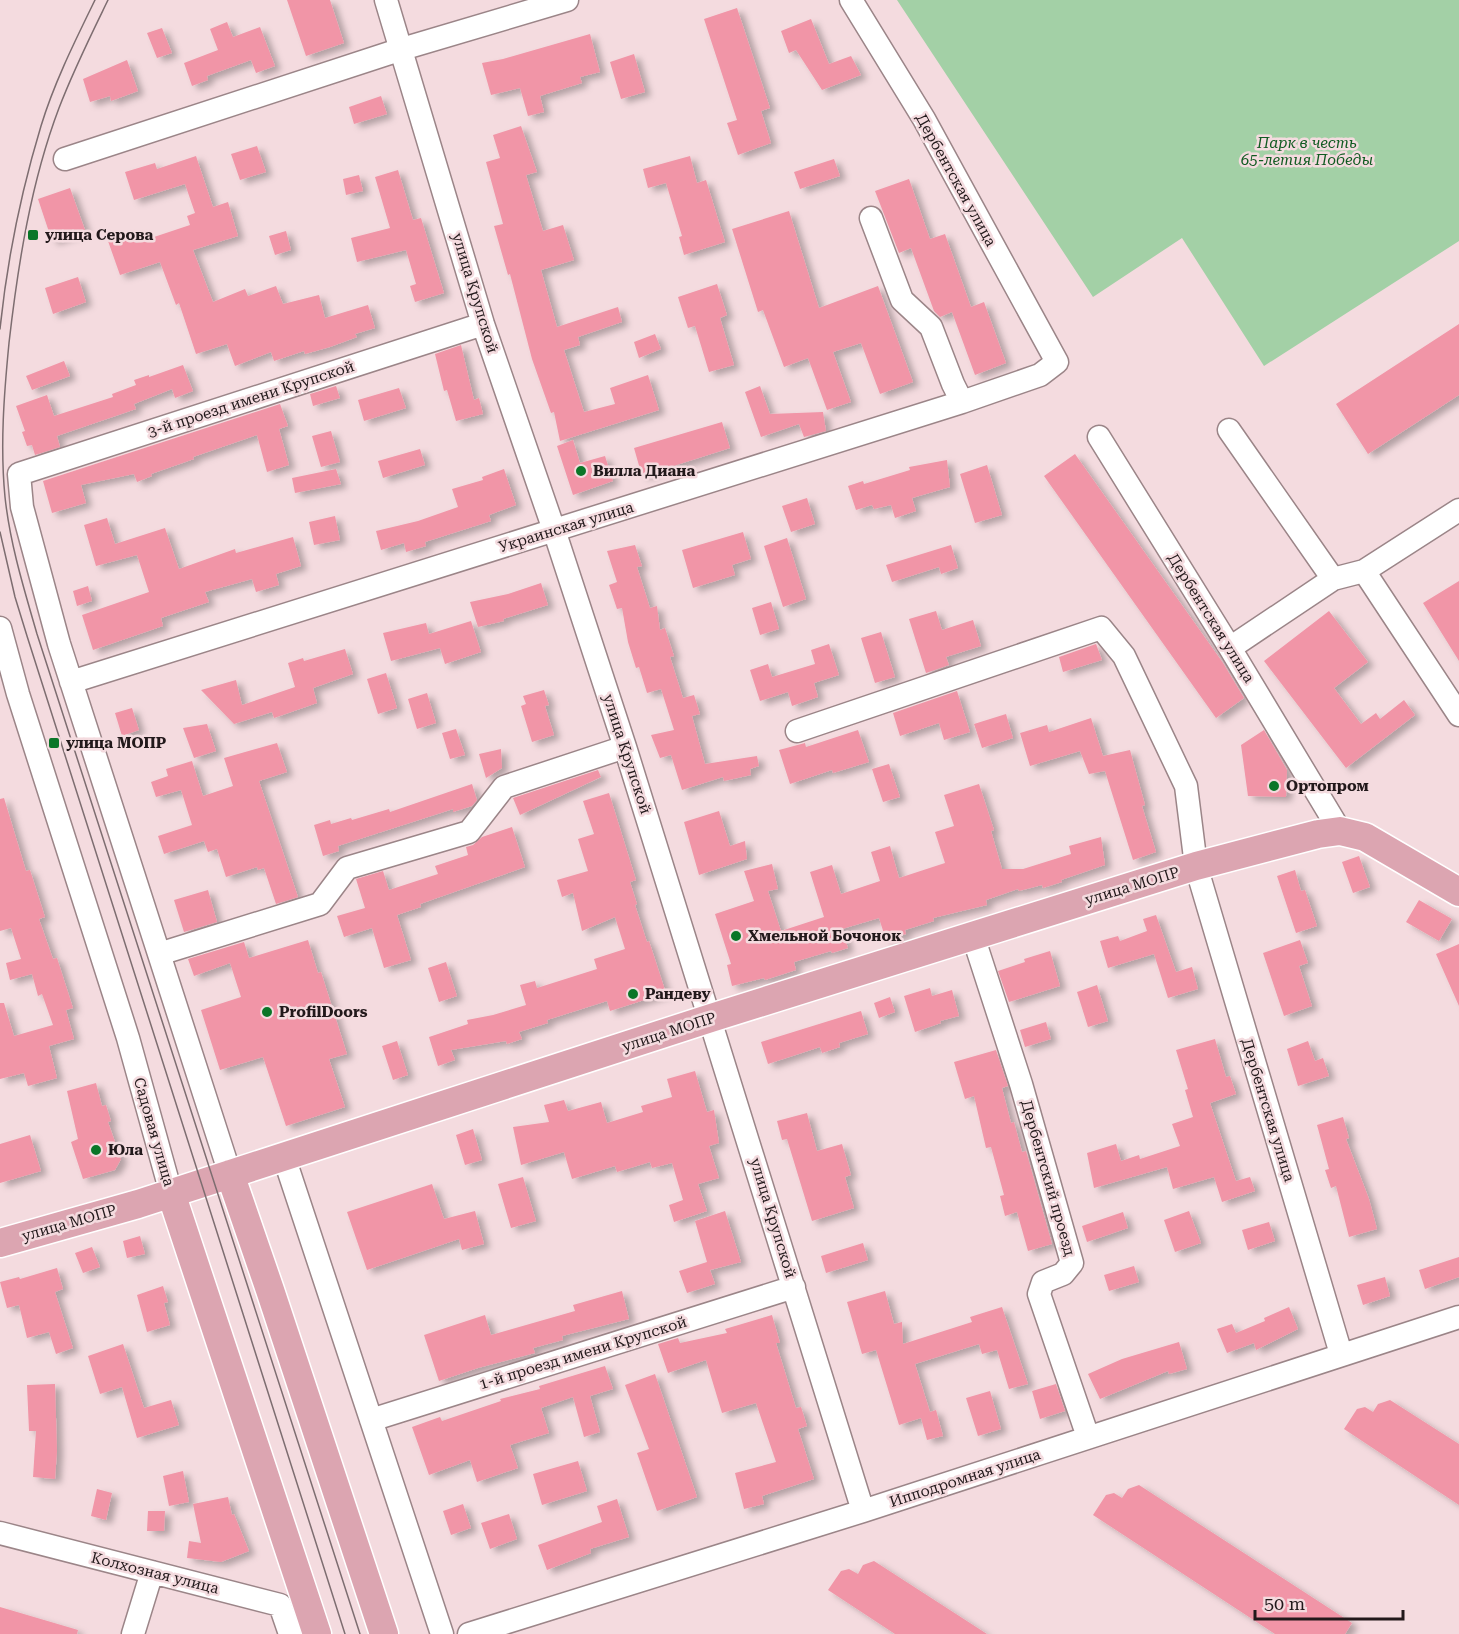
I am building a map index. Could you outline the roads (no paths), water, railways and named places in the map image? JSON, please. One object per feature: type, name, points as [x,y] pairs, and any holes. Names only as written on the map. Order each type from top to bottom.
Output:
[{"type":"main road","name":"улица МОПР","points":[[0,1243],[171,1193],[711,1018],[1196,866],[1318,834],[1341,831]]},
{"type":"main road","points":[[1341,831],[1365,837],[1459,892]]},
{"type":"main road","points":[[230,1174],[384,1634]]},
{"type":"main road","name":"Садовая улица","points":[[171,1193],[316,1634]]},
{"type":"street","name":"улица Крупской","points":[[386,0],[483,324],[625,747],[863,1511]]},
{"type":"street","points":[[65,159],[402,49],[567,0]]},
{"type":"street","name":"Дербентская улица","points":[[851,0],[924,119],[1057,362]]},
{"type":"street","points":[[871,218],[902,300],[931,327],[962,402]]},
{"type":"street","name":"3-й проезд имени Крупской","points":[[71,682],[22,507],[19,474],[483,324]]},
{"type":"street","name":"Украинская улица","points":[[71,682],[962,402],[1040,375],[1057,362]]},
{"type":"street","points":[[1229,430],[1333,579]]},
{"type":"street","name":"Дербентская улица","points":[[1099,437],[1341,831]]},
{"type":"street","points":[[1230,648],[1333,579],[1364,571],[1459,510]]},
{"type":"street","points":[[1364,571],[1459,715]]},
{"type":"street","name":"Садовая улица","points":[[0,628],[9,697],[128,1038],[171,1193]]},
{"type":"street","name":"Дербентская улица","points":[[797,731],[1101,628],[1124,656],[1186,786],[1196,866],[1341,1354]]},
{"type":"street","points":[[71,682],[230,1174]]},
{"type":"street","points":[[159,954],[320,904],[348,868],[469,832],[504,787],[625,747]]},
{"type":"street","name":"Дербентский проезд","points":[[973,936],[1021,1084],[1072,1263],[1063,1274],[1043,1282],[1039,1294],[1088,1437]]},
{"type":"street","points":[[284,1157],[442,1634]]},
{"type":"street","name":"1-й проезд имени Крупской","points":[[371,1420],[794,1287]]},
{"type":"street","name":"Ипподромная улица","points":[[469,1634],[863,1511],[1459,1317]]},
{"type":"street","name":"Колхозная улица","points":[[0,1533],[280,1605],[290,1634]]},
{"type":"street","points":[[133,1634],[152,1572]]},
{"type":"tram line","points":[[0,329],[11,252],[34,151],[46,110],[95,0]]},
{"type":"tram line","points":[[108,0],[76,67],[49,136],[33,194],[21,253],[4,401],[3,459],[7,515],[18,566],[37,634],[360,1634]]},
{"type":"tram line","points":[[0,532],[15,597],[27,636],[345,1634]]},
{"type":"place","name":"улица Серова","points":[[33,235]]},
{"type":"place","name":"Вилла Диана","points":[[581,471]]},
{"type":"place","name":"улица МОПР","points":[[54,743]]},
{"type":"place","name":"Ортопром","points":[[1274,786]]},
{"type":"place","name":"Хмельной Бочонок","points":[[736,936]]},
{"type":"place","name":"Рандеву","points":[[633,994]]},
{"type":"place","name":"ProfilDoors","points":[[267,1012]]},
{"type":"place","name":"Юла","points":[[96,1150]]},
{"type":"park label","name":"Парк в честь 65-летия Победы","points":[[1307,152]]}]
